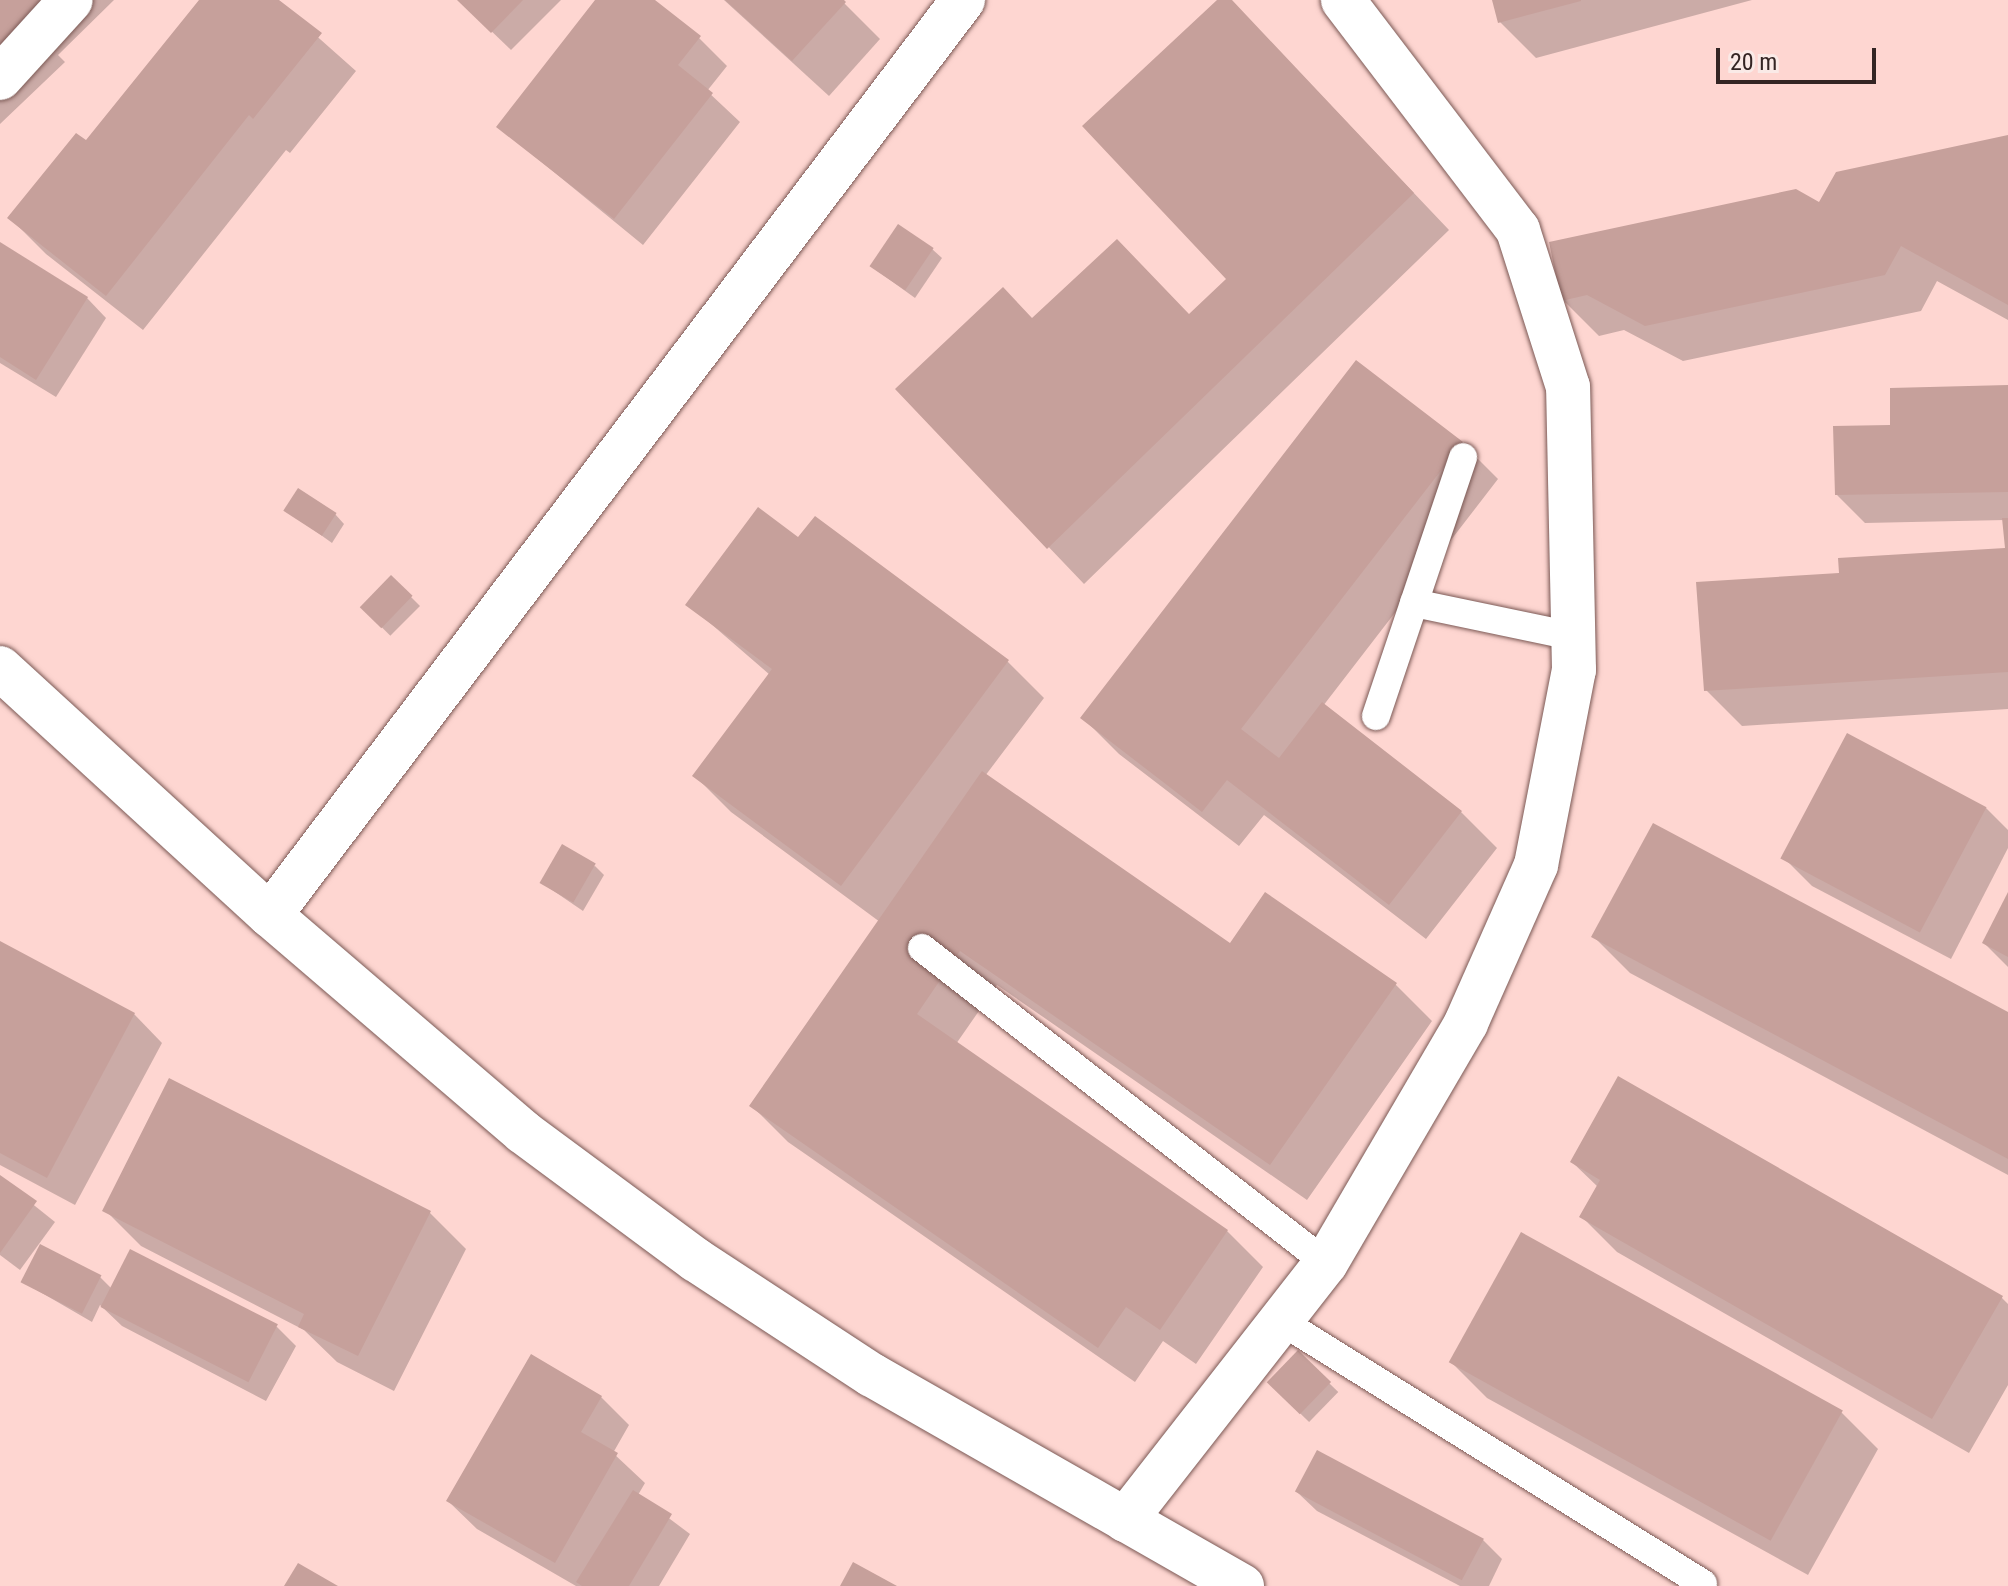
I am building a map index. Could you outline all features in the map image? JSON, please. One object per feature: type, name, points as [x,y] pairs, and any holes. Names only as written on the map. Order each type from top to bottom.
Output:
[{"type":"street","points":[[0,78],[71,0]]},
{"type":"street","points":[[270,915],[963,0]]},
{"type":"street","points":[[1125,1520],[1326,1263],[1466,1023],[1536,865],[1574,670],[1568,387],[1518,230],[1343,0]]},
{"type":"street","points":[[0,668],[270,915],[523,1132],[696,1260],[872,1375],[1242,1586]]},
{"type":"lane","points":[[1376,716],[1463,457]]},
{"type":"lane","points":[[1414,603],[1572,636]]},
{"type":"lane","points":[[922,948],[1326,1263]]},
{"type":"lane","points":[[1281,1321],[1703,1584]]},
{"type":"building","points":[[0,0],[42,0],[24,17],[31,24],[0,54]]},
{"type":"building","points":[[199,0],[279,0],[322,33],[253,119],[249,115],[106,296],[7,218],[76,133],[86,140]]},
{"type":"building","points":[[457,0],[523,0],[491,33]]},
{"type":"building","points":[[595,0],[655,0],[701,36],[678,65],[713,93],[614,219],[496,127]]},
{"type":"building","points":[[725,0],[844,0],[846,2],[792,61]]},
{"type":"building","points":[[1217,0],[1232,0],[1414,193],[1047,549],[895,389],[1003,287],[1032,318],[1117,239],[1189,314],[1226,279],[1082,126]]},
{"type":"building","points":[[1492,0],[1581,0],[1581,1],[1498,23]]},
{"type":"building","points":[[2008,135],[2008,305],[1901,246],[1885,275],[1645,326],[1587,295],[1561,301],[1549,242],[1796,189],[1819,202],[1836,172]]},
{"type":"building","points":[[898,224],[934,248],[905,290],[869,266]]},
{"type":"building","points":[[0,242],[88,297],[36,380],[0,357]]},
{"type":"building","points":[[1356,360],[1463,442],[1241,729],[1279,758],[1322,702],[1462,811],[1389,905],[1227,780],[1202,812],[1080,718]]},
{"type":"building","points":[[2008,385],[2008,492],[1835,495],[1833,426],[1890,425],[1890,388]]},
{"type":"building","points":[[298,488],[337,513],[322,536],[283,511]]},
{"type":"building","points":[[758,507],[798,537],[815,516],[1009,660],[841,886],[692,776],[772,669],[685,605]]},
{"type":"building","points":[[2002,518],[2008,518],[2008,672],[1704,691],[1696,582],[1839,573],[1838,558],[2005,548]]},
{"type":"building","points":[[391,575],[413,596],[381,628],[360,607]]},
{"type":"building","points":[[1847,733],[1987,807],[1920,933],[1780,858]]},
{"type":"building","points":[[982,771],[1230,943],[1265,892],[1397,983],[1270,1165],[960,951],[917,1014],[1228,1230],[1160,1330],[1126,1307],[1098,1348],[749,1106]]},
{"type":"building","points":[[1653,823],[2008,1012],[2008,1159],[1591,937]]},
{"type":"building","points":[[562,844],[596,863],[573,902],[540,883]]},
{"type":"building","points":[[2008,892],[2008,957],[1982,943]]},
{"type":"building","points":[[0,941],[135,1013],[47,1178],[0,1153]]},
{"type":"building","points":[[1618,1076],[2003,1296],[1932,1419],[1579,1217],[1600,1180],[1570,1162]]},
{"type":"building","points":[[169,1078],[431,1211],[358,1356],[298,1327],[304,1314],[102,1211]]},
{"type":"building","points":[[0,1175],[37,1201],[0,1253]]},
{"type":"building","points":[[1521,1232],[1843,1410],[1771,1541],[1449,1362]]},
{"type":"building","points":[[40,1244],[101,1275],[82,1314],[20,1282]]},
{"type":"building","points":[[130,1249],[278,1324],[248,1382],[100,1307]]},
{"type":"building","points":[[1298,1350],[1331,1382],[1300,1414],[1267,1382]]},
{"type":"building","points":[[531,1354],[602,1396],[581,1432],[618,1453],[555,1563],[446,1501]]},
{"type":"building","points":[[1317,1450],[1484,1539],[1462,1580],[1295,1491]]},
{"type":"building","points":[[633,1490],[672,1514],[629,1586],[582,1586],[576,1582]]},
{"type":"building","points":[[853,1562],[897,1586],[840,1586]]},
{"type":"building","points":[[298,1563],[338,1586],[284,1586]]}]
